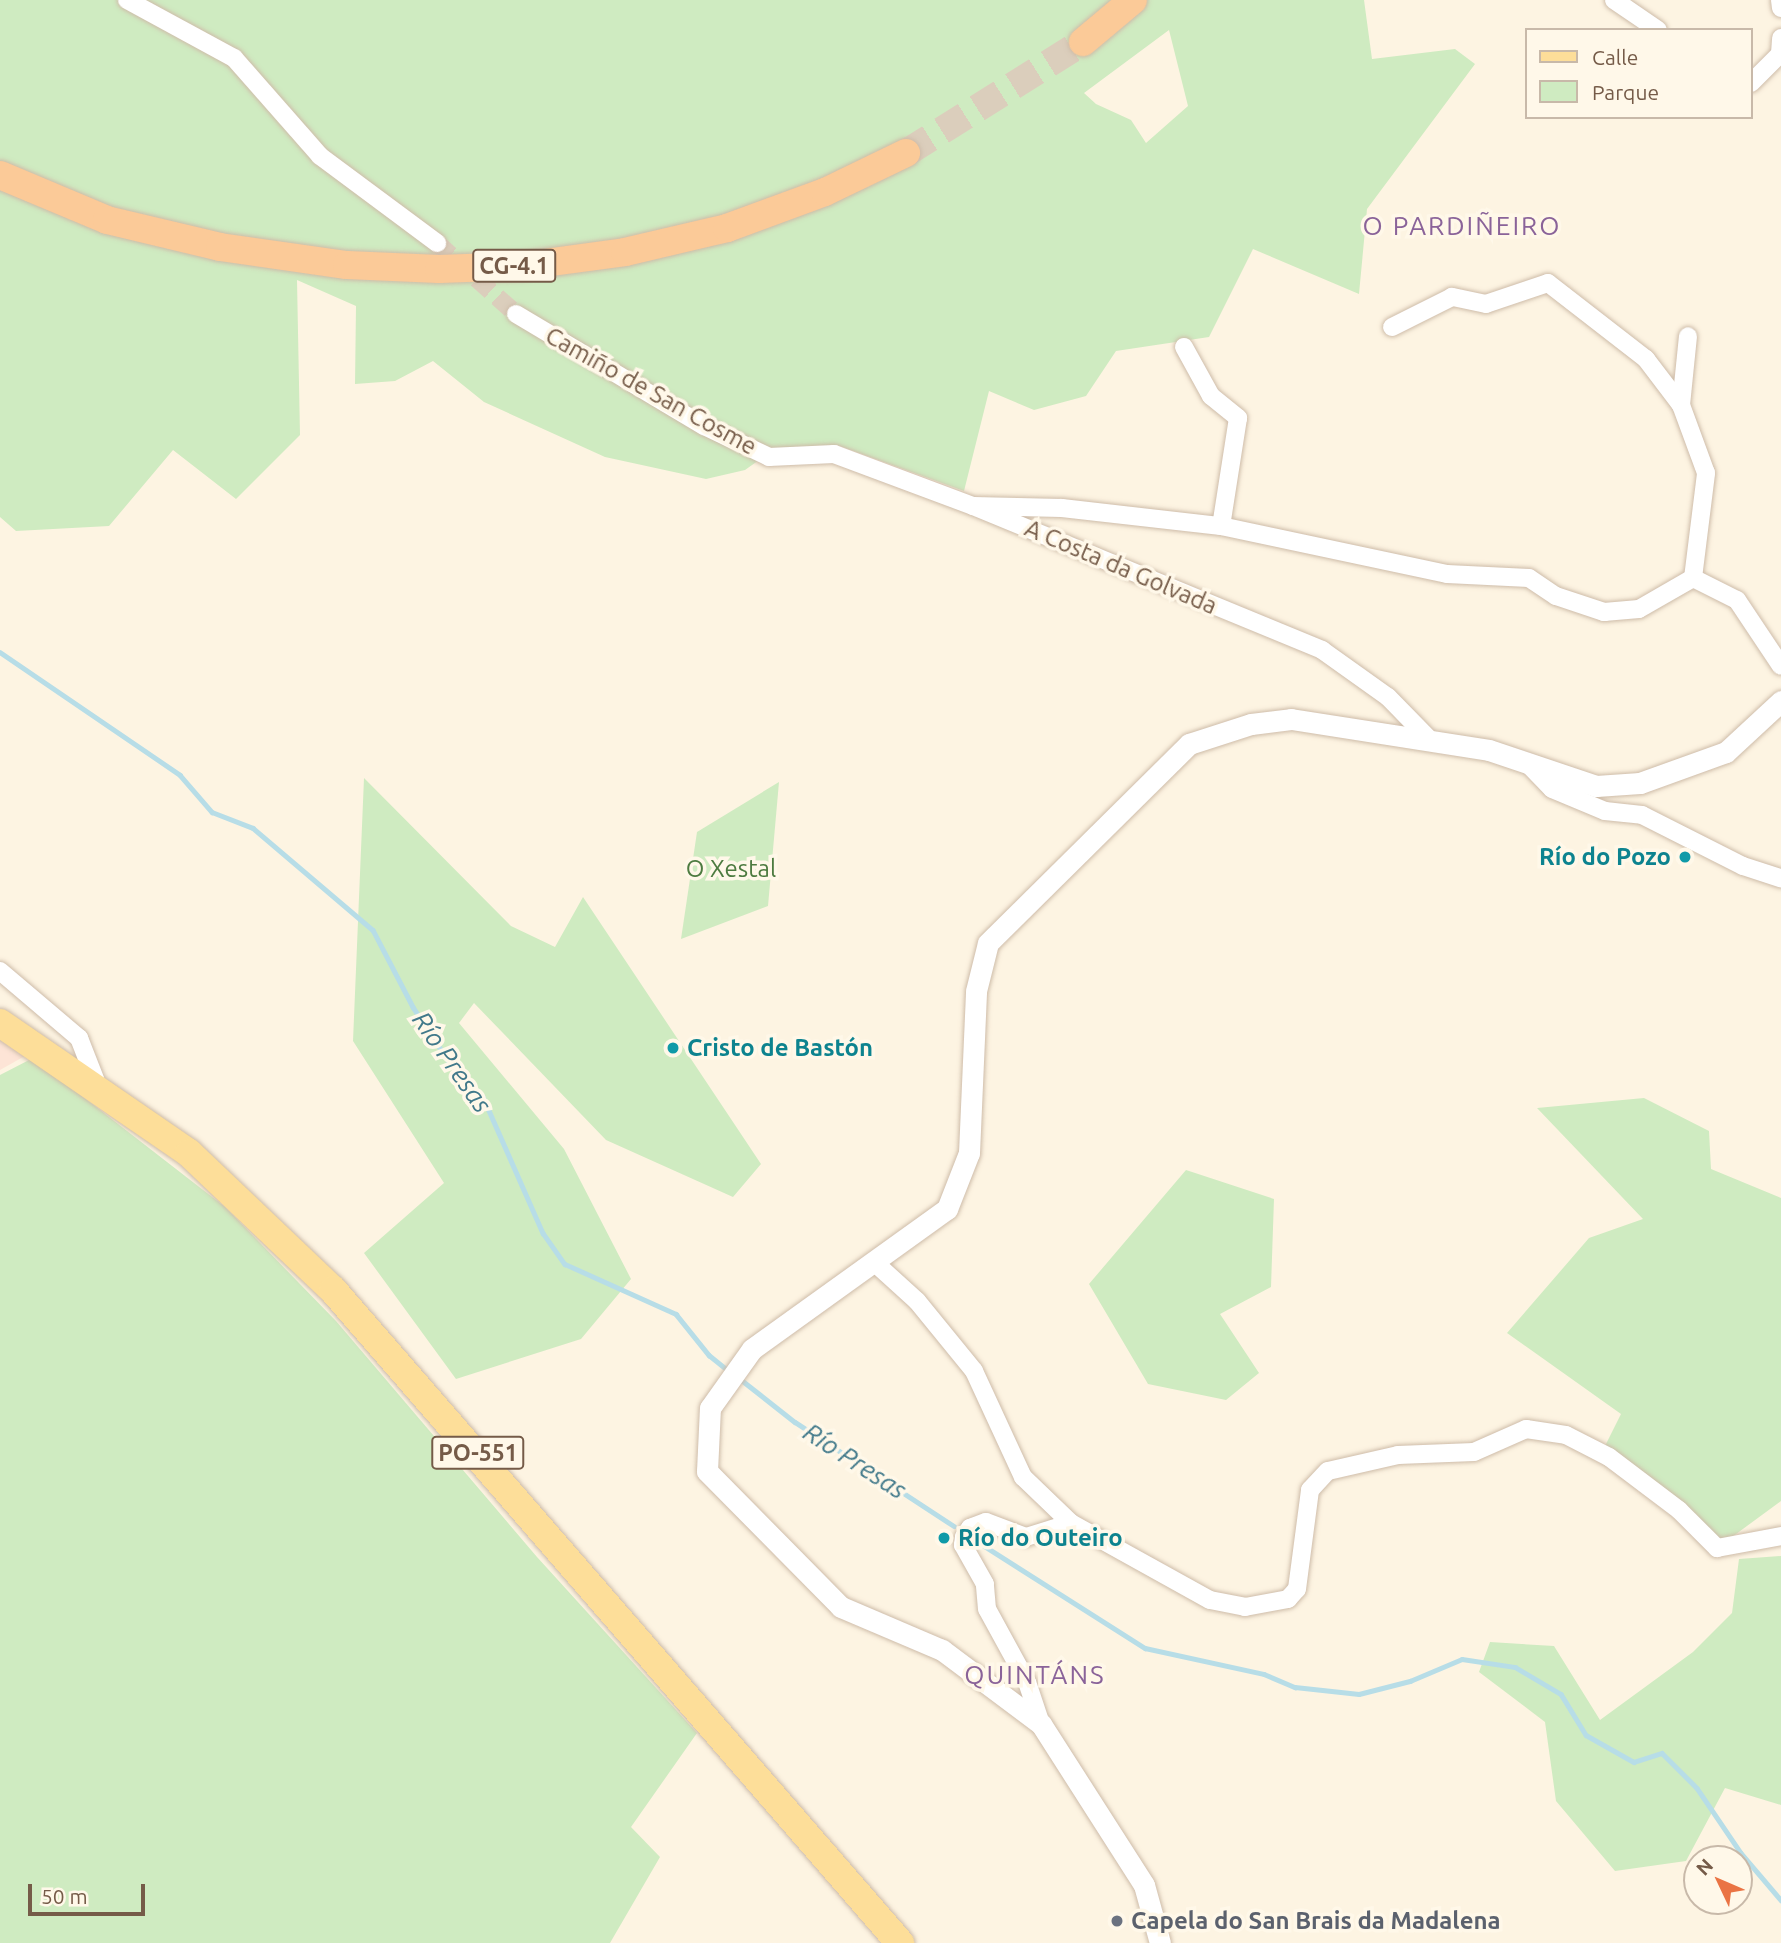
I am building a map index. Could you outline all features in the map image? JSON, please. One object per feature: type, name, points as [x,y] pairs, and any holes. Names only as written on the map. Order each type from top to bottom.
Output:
[{"type":"highway","points":[[1083,42],[1133,0]]},
{"type":"highway","name":"CG-4.1","points":[[0,175],[107,220],[220,247],[348,265],[439,269],[522,266],[625,252],[727,228],[825,192],[906,153]]},
{"type":"main road","name":"PO-551","points":[[0,1023],[189,1153],[333,1290],[900,1943]]},
{"type":"street","points":[[127,0],[234,58],[320,156],[437,243]]},
{"type":"street","points":[[1614,0],[1655,28]]},
{"type":"street","points":[[1780,0],[1781,8]]},
{"type":"street","points":[[1753,81],[1780,54],[1781,38]]},
{"type":"street","points":[[1392,327],[1452,297],[1486,303],[1548,283],[1646,359],[1681,405],[1706,473],[1693,578]]},
{"type":"street","name":"Camiño de San Cosme","points":[[516,314],[704,426],[769,457],[789,456]]},
{"type":"street","points":[[1681,405],[1688,336]]},
{"type":"street","points":[[1184,347],[1210,396],[1238,418],[1221,526]]},
{"type":"street","name":"A Costa da Golvada","points":[[789,456],[834,454],[973,506],[1322,650],[1388,697],[1427,737]]},
{"type":"street","points":[[973,506],[1062,508],[1221,526],[1447,574],[1530,578],[1556,596],[1604,612],[1639,609],[1693,578]]},
{"type":"street","points":[[1693,578],[1737,600],[1781,666]]},
{"type":"street","points":[[1041,1724],[943,1650],[842,1607],[707,1471],[710,1408],[752,1349],[947,1209],[969,1153],[976,991],[988,943],[1189,744],[1251,724],[1291,719],[1427,737],[1489,750],[1596,786],[1640,783],[1726,752],[1779,705]]},
{"type":"street","points":[[1529,765],[1552,789],[1605,811],[1642,814],[1743,866],[1781,878]]},
{"type":"street","points":[[0,971],[79,1038],[101,1093]]},
{"type":"street","points":[[874,1262],[917,1301],[974,1371],[1023,1477],[1071,1523],[1210,1600],[1245,1607],[1275,1605],[1297,1589],[1310,1490],[1328,1471],[1398,1455],[1474,1452],[1526,1429],[1566,1435],[1609,1457],[1679,1510],[1717,1548],[1781,1536]]},
{"type":"street","points":[[1071,1523],[1026,1537],[986,1522],[970,1528],[964,1537],[963,1545],[985,1584],[987,1609],[1027,1682],[1041,1724],[1144,1885],[1160,1943]]},
{"type":"shaded area","points":[[0,1031],[32,1052],[0,1070]]},
{"type":"green space","points":[[0,0],[1364,0],[1372,59],[1455,49],[1475,64],[1367,209],[1359,294],[1253,249],[1209,337],[1116,351],[1086,396],[1034,410],[989,391],[964,491],[837,445],[773,450],[745,470],[706,479],[605,457],[484,402],[433,361],[395,381],[355,384],[356,306],[297,280],[300,435],[236,499],[173,450],[109,526],[16,531],[0,517]],"holes":[[[1169,30],[1188,106],[1146,143],[1131,120],[1096,104],[1084,93]]]},
{"type":"green space","points":[[364,778],[511,926],[555,947],[583,897],[761,1164],[733,1197],[606,1140],[474,1003],[459,1023],[564,1149],[631,1279],[581,1339],[456,1379],[364,1253],[444,1183],[353,1041]]},
{"type":"green space","name":"O Xestal","points":[[779,782],[768,906],[681,939],[697,832]]},
{"type":"green space","points":[[33,1058],[225,1207],[336,1321],[537,1557],[697,1733],[631,1827],[660,1857],[610,1943],[0,1943],[0,1075]]},
{"type":"green space","points":[[1644,1098],[1709,1131],[1711,1169],[1781,1198],[1781,1501],[1717,1548],[1601,1454],[1621,1414],[1507,1333],[1589,1238],[1643,1219],[1537,1108]]},
{"type":"green space","points":[[1186,1170],[1274,1199],[1271,1287],[1220,1314],[1259,1373],[1226,1400],[1148,1384],[1089,1284]]},
{"type":"green space","points":[[1781,1556],[1781,1805],[1725,1788],[1695,1845],[1683,1845],[1683,1861],[1615,1871],[1556,1801],[1545,1722],[1479,1672],[1490,1642],[1554,1646],[1600,1720],[1693,1652],[1732,1613],[1739,1559]]},
{"type":"waterway","name":"Río Presas","points":[[0,652],[180,775],[212,812],[253,828],[373,930],[413,1007],[448,1060],[483,1097],[543,1233],[565,1264],[676,1314],[709,1355],[729,1371]]},
{"type":"waterway","name":"Río Presas","points":[[739,1378],[795,1422],[954,1526]]},
{"type":"waterway","name":"Río Presas","points":[[978,1542],[1145,1648],[1264,1674],[1295,1687],[1359,1694],[1410,1681],[1462,1659],[1515,1667],[1561,1694],[1586,1735],[1634,1762],[1662,1753],[1697,1788],[1741,1853],[1781,1900]]},
{"type":"tunnel","points":[[906,153],[1083,42]]},
{"type":"tunnel","points":[[437,243],[516,314]]},
{"type":"place","name":"Río do Pozo","points":[[1685,857]]},
{"type":"place","name":"Cristo de Bastón","points":[[673,1048]]},
{"type":"place","name":"Río do Outeiro","points":[[944,1538]]},
{"type":"place","name":"Capela do San Brais da Madalena","points":[[1117,1921]]},
{"type":"district","name":"O PARDIÑEIRO","points":[[1462,226]]},
{"type":"district","name":"QUINTÁNS","points":[[1035,1675]]}]
